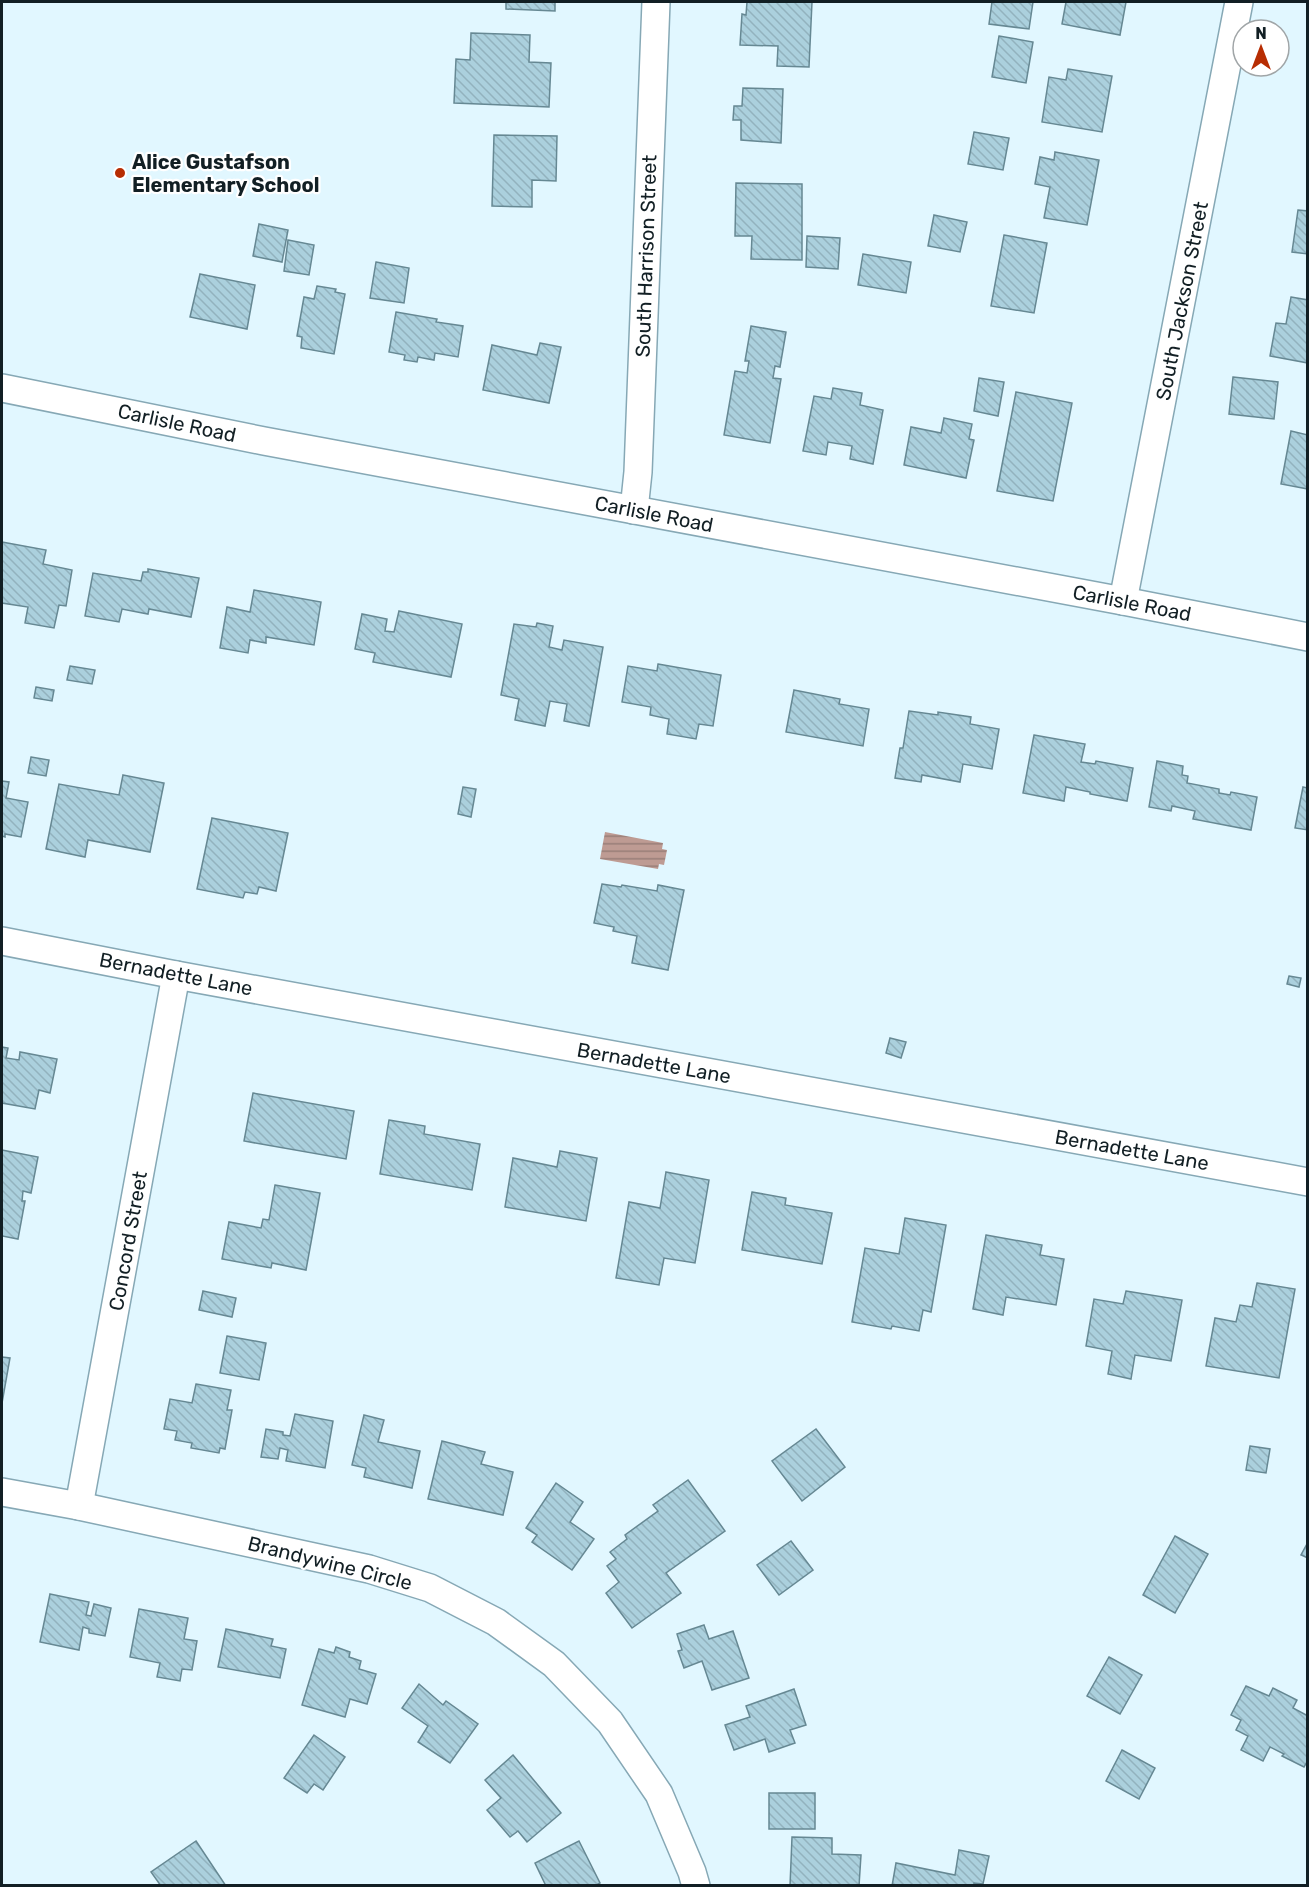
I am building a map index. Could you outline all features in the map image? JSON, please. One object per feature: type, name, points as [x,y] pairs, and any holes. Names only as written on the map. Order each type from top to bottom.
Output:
[{"type":"street","name":"South Harrison Street","points":[[634,510],[638,472],[656,2]]},
{"type":"street","name":"South Jackson Street","points":[[1123,601],[1239,2]]},
{"type":"street","name":"Carlisle Road","points":[[2,388],[264,441],[1308,637]]},
{"type":"street","name":"Bernadette Lane","points":[[2,941],[176,975],[1308,1182]]},
{"type":"street","name":"Concord Street","points":[[78,1506],[176,975]]},
{"type":"street","name":"Brandywine Circle","points":[[2,1492],[78,1506],[369,1569],[430,1588],[496,1622],[554,1664],[610,1722],[659,1794],[693,1872],[696,1886]]},
{"type":"shaded area","points":[[605,832],[663,843],[662,849],[667,850],[664,865],[659,864],[658,869],[600,859]]},
{"type":"building","points":[[506,2],[555,2],[555,11],[506,9]]},
{"type":"building","points":[[747,2],[812,2],[809,67],[777,66],[778,46],[740,45],[742,14],[746,15]]},
{"type":"building","points":[[992,2],[1033,2],[1029,29],[989,24]]},
{"type":"building","points":[[1066,2],[1126,2],[1120,35],[1062,24]]},
{"type":"building","points":[[471,33],[530,35],[529,62],[551,63],[549,107],[454,103],[456,59],[470,60]]},
{"type":"building","points":[[999,36],[1033,42],[1026,83],[992,77]]},
{"type":"building","points":[[1068,69],[1112,76],[1102,132],[1042,122],[1049,77],[1066,80]]},
{"type":"building","points":[[743,88],[783,89],[781,143],[741,140],[741,120],[733,120],[734,106],[742,106]]},
{"type":"building","points":[[974,132],[1009,138],[1003,170],[968,164]]},
{"type":"building","points":[[494,135],[557,136],[556,181],[532,180],[532,207],[492,206]]},
{"type":"building","points":[[1055,152],[1099,160],[1087,225],[1044,218],[1050,187],[1035,184],[1040,157],[1054,160]]},
{"type":"building","points":[[736,183],[802,184],[802,260],[751,259],[752,236],[735,236]]},
{"type":"building","points":[[1298,210],[1308,211],[1308,254],[1292,252]]},
{"type":"building","points":[[934,215],[967,222],[960,252],[928,246]]},
{"type":"building","points":[[259,224],[288,230],[282,262],[253,256]]},
{"type":"building","points":[[1004,235],[1047,243],[1034,313],[991,306]]},
{"type":"building","points":[[807,236],[840,238],[838,269],[806,267]]},
{"type":"building","points":[[288,240],[314,245],[309,275],[284,271]]},
{"type":"building","points":[[863,254],[911,262],[906,293],[858,285]]},
{"type":"building","points":[[376,262],[409,268],[404,303],[370,298]]},
{"type":"building","points":[[200,274],[255,285],[247,329],[190,317]]},
{"type":"building","points":[[317,286],[336,289],[335,292],[345,294],[334,354],[301,348],[302,337],[297,336],[304,297],[314,299]]},
{"type":"building","points":[[1291,297],[1308,300],[1308,363],[1270,356],[1276,323],[1286,324]]},
{"type":"building","points":[[396,312],[463,326],[458,357],[435,353],[434,360],[418,357],[417,362],[404,360],[405,355],[389,352]]},
{"type":"building","points":[[751,326],[786,332],[780,367],[775,366],[773,378],[781,379],[770,443],[724,435],[735,371],[747,373],[749,361],[745,361]]},
{"type":"building","points":[[540,343],[561,347],[549,403],[483,390],[492,345],[537,355]]},
{"type":"building","points":[[1233,377],[1278,382],[1274,419],[1229,414]]},
{"type":"building","points":[[979,378],[1004,382],[998,416],[974,411]]},
{"type":"building","points":[[833,388],[862,393],[860,405],[883,410],[873,464],[850,459],[852,446],[828,442],[826,455],[803,451],[814,396],[831,399]]},
{"type":"building","points":[[1016,392],[1072,403],[1053,501],[997,491]]},
{"type":"building","points":[[944,418],[972,424],[969,439],[974,440],[966,478],[904,465],[911,427],[941,433]]},
{"type":"building","points":[[1291,431],[1308,435],[1308,489],[1281,484]]},
{"type":"building","points":[[2,542],[46,550],[43,564],[72,570],[66,606],[59,605],[54,628],[25,623],[28,607],[2,603]]},
{"type":"building","points":[[148,569],[199,578],[191,617],[149,609],[148,614],[122,609],[119,622],[85,616],[93,573],[141,581],[143,572],[148,572]]},
{"type":"building","points":[[254,590],[321,602],[314,645],[266,637],[266,643],[250,640],[248,653],[220,648],[227,607],[250,612]]},
{"type":"building","points":[[399,611],[462,624],[451,677],[373,662],[375,653],[355,649],[362,614],[387,619],[385,631],[394,632]]},
{"type":"building","points":[[537,623],[553,626],[549,647],[562,650],[564,640],[603,647],[589,726],[564,721],[567,704],[550,701],[545,726],[515,720],[519,699],[501,695],[514,624],[536,627]]},
{"type":"building","points":[[658,664],[721,675],[713,726],[699,724],[696,739],[667,734],[669,719],[650,715],[651,707],[622,702],[628,666],[657,671]]},
{"type":"building","points":[[70,666],[95,670],[92,684],[67,680]]},
{"type":"building","points":[[36,687],[54,690],[52,701],[34,698]]},
{"type":"building","points":[[794,690],[840,699],[839,704],[869,709],[863,746],[786,732]]},
{"type":"building","points":[[909,711],[971,717],[970,724],[999,729],[992,769],[963,764],[960,782],[922,775],[921,782],[895,778]]},
{"type":"building","points":[[1034,735],[1085,744],[1081,762],[1095,764],[1096,761],[1133,768],[1127,801],[1066,787],[1064,801],[1023,793]]},
{"type":"building","points":[[31,757],[49,760],[46,776],[28,773]]},
{"type":"building","points":[[1157,761],[1183,766],[1182,775],[1188,776],[1187,783],[1219,789],[1219,793],[1230,795],[1231,792],[1257,797],[1251,830],[1193,819],[1195,811],[1172,806],[1171,811],[1149,807]]},
{"type":"building","points":[[123,775],[164,783],[150,852],[88,840],[85,857],[46,849],[59,784],[119,795]]},
{"type":"building","points":[[2,781],[9,782],[6,798],[28,802],[21,837],[5,834],[5,837],[2,836]]},
{"type":"building","points":[[463,787],[476,789],[471,817],[458,814]]},
{"type":"building","points":[[1303,787],[1308,788],[1308,830],[1295,828]]},
{"type":"building","points":[[212,818],[288,833],[276,891],[259,887],[257,894],[245,892],[243,898],[197,889]]},
{"type":"building","points":[[602,884],[657,891],[658,885],[684,890],[668,970],[632,963],[637,936],[613,931],[614,927],[594,923]]},
{"type":"building","points":[[1289,976],[1301,978],[1299,987],[1287,984]]},
{"type":"building","points":[[890,1038],[906,1042],[901,1058],[886,1053]]},
{"type":"building","points":[[2,1047],[8,1048],[6,1058],[19,1060],[20,1052],[57,1059],[50,1093],[39,1090],[35,1109],[2,1103]]},
{"type":"building","points":[[253,1093],[354,1111],[346,1159],[244,1141]]},
{"type":"building","points":[[389,1120],[425,1126],[424,1134],[480,1144],[472,1190],[380,1174]]},
{"type":"building","points":[[2,1150],[38,1157],[31,1193],[23,1191],[22,1201],[25,1201],[18,1239],[2,1236]]},
{"type":"building","points":[[560,1151],[597,1158],[586,1221],[505,1207],[513,1158],[557,1167]]},
{"type":"building","points":[[666,1172],[709,1180],[695,1263],[664,1258],[659,1285],[616,1278],[629,1202],[660,1208]]},
{"type":"building","points":[[275,1185],[320,1193],[306,1270],[272,1263],[271,1268],[222,1259],[229,1222],[261,1228],[263,1219],[269,1220]]},
{"type":"building","points":[[752,1192],[786,1198],[785,1205],[832,1213],[822,1264],[742,1250]]},
{"type":"building","points":[[905,1218],[946,1225],[931,1312],[923,1310],[919,1331],[852,1322],[865,1248],[899,1254]]},
{"type":"building","points":[[986,1235],[1042,1245],[1040,1255],[1064,1259],[1056,1305],[1006,1297],[1003,1315],[973,1309]]},
{"type":"building","points":[[1257,1283],[1295,1289],[1279,1378],[1206,1366],[1215,1318],[1236,1322],[1240,1305],[1252,1307]]},
{"type":"building","points":[[203,1291],[236,1298],[232,1317],[199,1310]]},
{"type":"building","points":[[1126,1291],[1182,1300],[1171,1361],[1135,1355],[1131,1379],[1108,1374],[1112,1351],[1086,1346],[1094,1299],[1123,1304]]},
{"type":"building","points":[[227,1336],[266,1343],[259,1380],[220,1373]]},
{"type":"building","points":[[2,1357],[10,1358],[2,1403]]},
{"type":"building","points":[[196,1384],[231,1390],[227,1410],[232,1410],[225,1449],[220,1448],[219,1453],[191,1448],[192,1443],[175,1440],[177,1431],[164,1429],[170,1399],[192,1403]]},
{"type":"building","points":[[295,1414],[333,1421],[325,1468],[286,1461],[288,1450],[280,1448],[278,1459],[261,1457],[266,1429],[283,1432],[283,1435],[290,1436]]},
{"type":"building","points":[[364,1415],[384,1420],[378,1442],[420,1451],[412,1488],[364,1477],[366,1468],[352,1465]]},
{"type":"building","points":[[816,1429],[845,1467],[802,1501],[772,1461]]},
{"type":"building","points":[[442,1441],[485,1452],[481,1464],[513,1472],[503,1515],[428,1499]]},
{"type":"building","points":[[1250,1446],[1270,1449],[1266,1473],[1246,1470]]},
{"type":"building","points":[[688,1480],[725,1531],[666,1573],[681,1593],[632,1628],[606,1593],[619,1582],[607,1566],[616,1559],[610,1552],[627,1539],[625,1535],[658,1511],[653,1505]]},
{"type":"building","points":[[556,1483],[583,1502],[570,1522],[594,1539],[572,1570],[532,1542],[537,1535],[526,1528]]},
{"type":"building","points":[[1175,1536],[1208,1554],[1175,1613],[1143,1595]]},
{"type":"building","points":[[791,1541],[813,1570],[779,1595],[757,1565]]},
{"type":"building","points":[[1308,1542],[1308,1558],[1301,1555]]},
{"type":"building","points":[[50,1594],[89,1602],[86,1615],[91,1616],[94,1604],[111,1608],[105,1636],[89,1633],[89,1629],[83,1627],[79,1650],[40,1642]]},
{"type":"building","points":[[139,1609],[188,1618],[184,1639],[197,1641],[192,1670],[182,1669],[180,1681],[157,1677],[160,1663],[130,1657]]},
{"type":"building","points":[[704,1625],[709,1639],[733,1631],[749,1678],[712,1690],[702,1661],[684,1668],[678,1651],[682,1650],[677,1634]]},
{"type":"building","points":[[226,1629],[273,1639],[271,1646],[286,1649],[280,1678],[218,1667]]},
{"type":"building","points":[[336,1647],[350,1652],[349,1657],[361,1661],[359,1669],[376,1674],[367,1704],[350,1699],[345,1717],[302,1705],[319,1649],[334,1653]]},
{"type":"building","points":[[1109,1657],[1142,1675],[1120,1714],[1087,1696]]},
{"type":"building","points":[[419,1684],[443,1705],[446,1701],[478,1724],[450,1763],[418,1742],[428,1726],[402,1708]]},
{"type":"building","points":[[1246,1686],[1269,1696],[1273,1688],[1297,1700],[1293,1708],[1308,1716],[1308,1760],[1304,1767],[1270,1747],[1263,1761],[1241,1750],[1248,1736],[1236,1730],[1241,1720],[1231,1715]]},
{"type":"building","points":[[794,1689],[806,1725],[790,1730],[795,1743],[769,1752],[765,1739],[734,1750],[725,1725],[750,1717],[746,1706]]},
{"type":"building","points":[[314,1735],[345,1757],[323,1790],[314,1784],[307,1793],[284,1778]]},
{"type":"building","points":[[1122,1750],[1155,1768],[1139,1799],[1106,1781]]},
{"type":"building","points":[[513,1755],[561,1813],[527,1842],[518,1831],[510,1837],[487,1810],[501,1798],[485,1780]]},
{"type":"building","points":[[769,1793],[815,1793],[815,1829],[769,1829]]},
{"type":"building","points":[[792,1837],[832,1838],[832,1854],[861,1855],[859,1886],[790,1886]]},
{"type":"building","points":[[196,1841],[226,1886],[161,1886],[151,1872]]},
{"type":"building","points":[[579,1841],[600,1883],[595,1886],[546,1886],[535,1863]]},
{"type":"building","points":[[959,1850],[989,1856],[983,1884],[974,1883],[974,1886],[892,1886],[896,1863],[955,1875]]},
{"type":"place","name":"Alice Gustafson Elementary School","points":[[120,173]]}]
